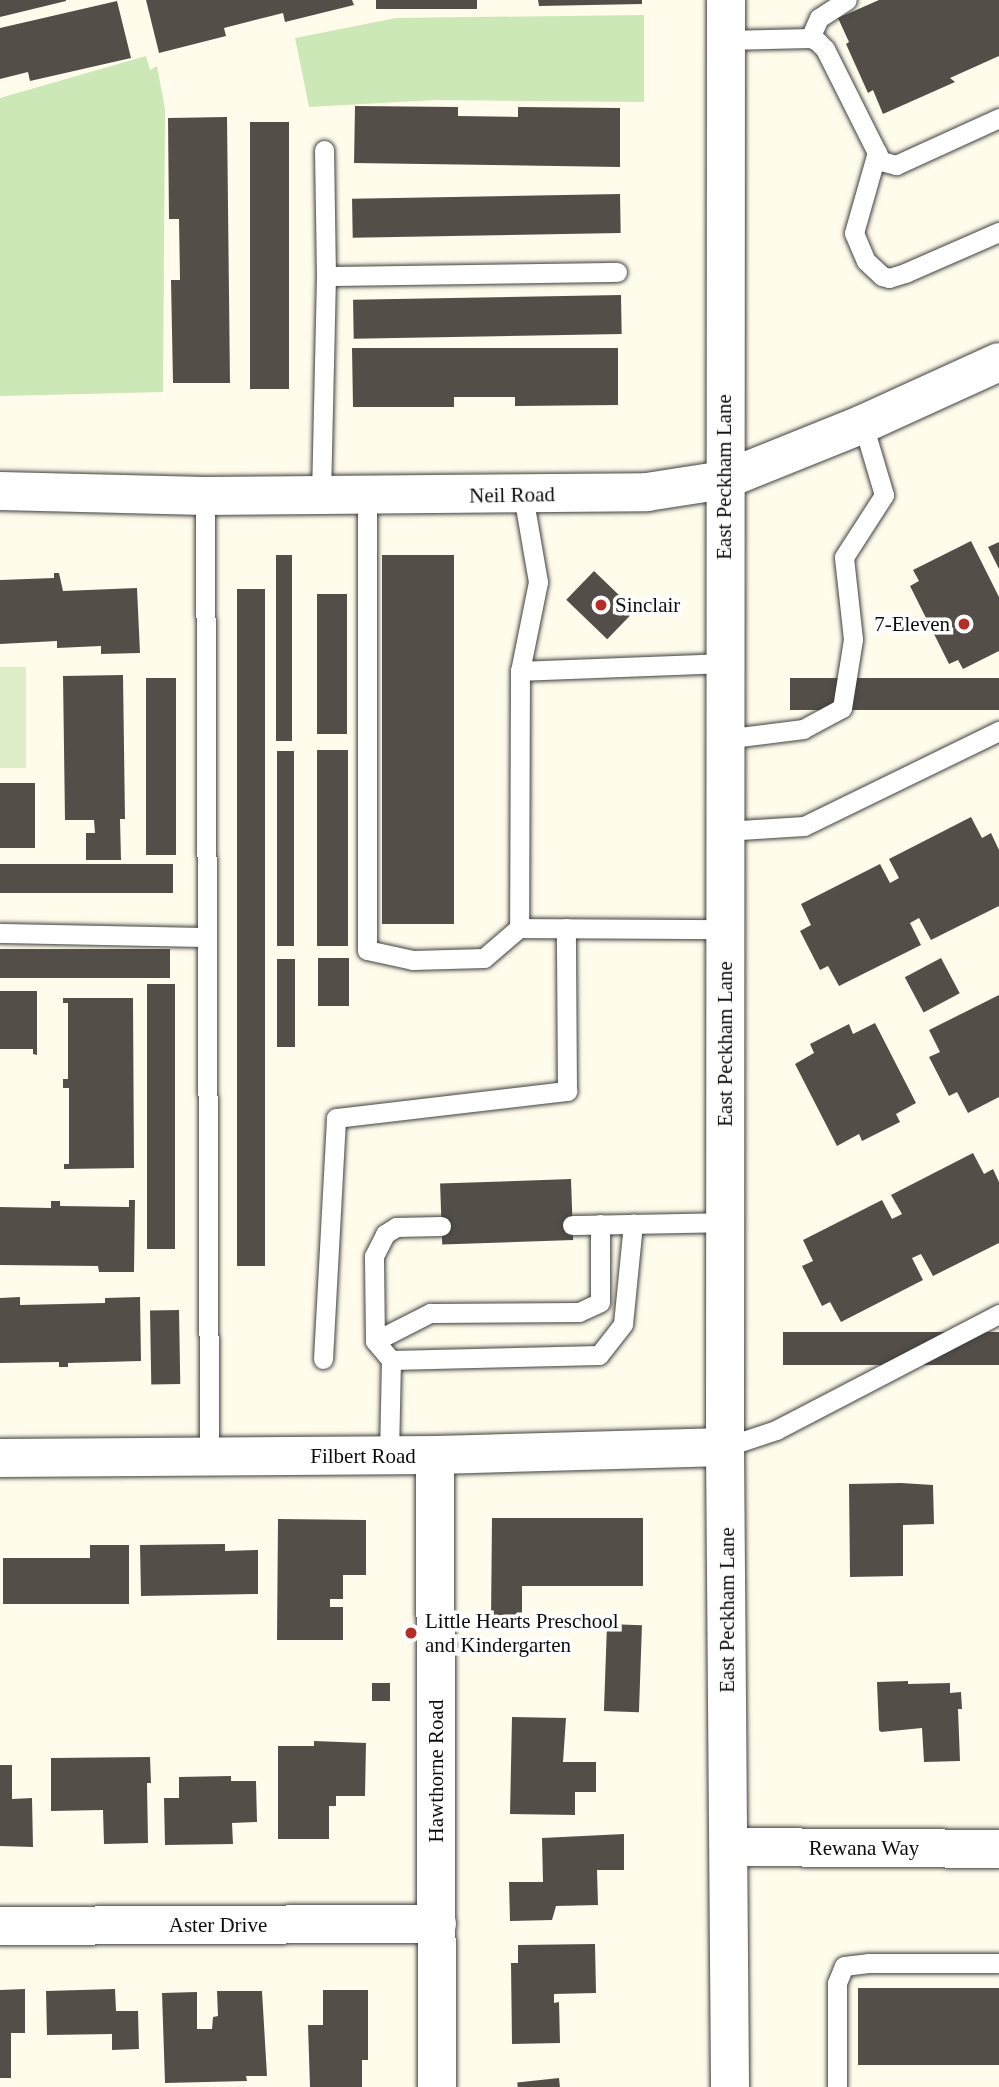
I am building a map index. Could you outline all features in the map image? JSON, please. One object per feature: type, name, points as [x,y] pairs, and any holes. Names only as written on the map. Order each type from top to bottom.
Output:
[{"type":"street","name":"East Peckham Lane","points":[[726,0],[725,1447],[730,2087]]},
{"type":"street","name":"Neil Road","points":[[0,491],[205,496],[647,492],[724,480],[863,424],[999,362]]},
{"type":"street","name":"Filbert Road","points":[[0,1458],[435,1455],[725,1447]]},
{"type":"street","name":"Hawthorne Road","points":[[435,1455],[437,2087]]},
{"type":"street","name":"Rewana Way","points":[[729,1847],[999,1849]]},
{"type":"street","name":"Aster Drive","points":[[0,1926],[437,1924]]},
{"type":"lane","points":[[810,38],[819,18],[847,0]]},
{"type":"lane","points":[[726,40],[810,38],[825,49],[881,161],[896,165],[999,118]]},
{"type":"lane","points":[[321,496],[326,276],[324,150]]},
{"type":"lane","points":[[877,152],[855,233],[866,261],[882,276],[888,278],[905,273],[999,232]]},
{"type":"lane","points":[[326,276],[617,272]]},
{"type":"lane","points":[[724,739],[803,729],[842,708],[853,639],[844,557],[884,495],[863,424]]},
{"type":"lane","points":[[519,928],[520,671],[538,582],[523,495]]},
{"type":"lane","points":[[205,496],[209,1456]]},
{"type":"lane","points":[[367,496],[367,950],[413,960],[484,958],[519,928],[725,929]]},
{"type":"lane","points":[[520,671],[724,663]]},
{"type":"lane","points":[[724,831],[804,826],[999,731]]},
{"type":"lane","points":[[323,1359],[336,1118],[567,1091],[566,928]]},
{"type":"lane","points":[[0,933],[206,937]]},
{"type":"lane","points":[[572,1225],[725,1222]]},
{"type":"lane","points":[[391,1360],[599,1355],[623,1324],[634,1223]]},
{"type":"lane","points":[[375,1341],[430,1313],[579,1312],[600,1302],[600,1224]]},
{"type":"lane","points":[[389,1455],[391,1360],[375,1341],[374,1256],[385,1234],[396,1227],[441,1226]]},
{"type":"lane","points":[[725,1447],[776,1430],[999,1314]]},
{"type":"lane","points":[[837,2087],[837,1983],[844,1966],[868,1963],[999,1963]]},
{"type":"green space","points":[[644,15],[644,102],[434,100],[309,107],[295,38],[396,18]]},
{"type":"green space","points":[[146,56],[150,70],[157,66],[165,109],[163,392],[0,396],[0,98]]},
{"type":"green space","points":[[0,667],[26,667],[26,768],[0,768]]},
{"type":"building","points":[[0,0],[66,0],[66,1],[0,17]]},
{"type":"building","points":[[146,0],[352,0],[354,5],[285,22],[283,13],[224,28],[226,36],[159,53]]},
{"type":"building","points":[[376,0],[477,0],[477,9],[376,9]]},
{"type":"building","points":[[538,0],[642,0],[642,4],[539,6]]},
{"type":"building","points":[[879,0],[999,0],[999,56],[950,78],[955,82],[883,114],[873,90],[868,93],[846,44],[849,42],[838,18]]},
{"type":"building","points":[[117,1],[131,58],[30,81],[28,72],[0,79],[0,28]]},
{"type":"building","points":[[355,106],[458,107],[458,116],[518,117],[518,107],[620,108],[620,167],[354,163]]},
{"type":"building","points":[[227,117],[230,383],[173,383],[171,280],[180,280],[179,219],[169,219],[168,118]]},
{"type":"building","points":[[250,122],[289,122],[289,389],[250,389]]},
{"type":"building","points":[[620,194],[621,233],[353,238],[352,199]]},
{"type":"building","points":[[621,295],[622,334],[354,339],[353,300]]},
{"type":"building","points":[[352,348],[618,348],[618,405],[515,406],[515,397],[454,397],[454,407],[353,407]]},
{"type":"building","name":"7-Eleven","points":[[971,541],[999,597],[999,651],[963,669],[958,660],[949,664],[910,586],[919,581],[913,570]]},
{"type":"building","points":[[999,542],[999,569],[988,547]]},
{"type":"building","points":[[276,555],[292,555],[292,741],[276,741]]},
{"type":"building","points":[[382,555],[454,555],[454,924],[382,924]]},
{"type":"building","name":"Sinclair","points":[[594,571],[635,611],[607,639],[566,600]]},
{"type":"building","points":[[54,573],[59,573],[63,591],[137,588],[140,653],[101,654],[101,646],[57,648],[57,641],[0,644],[0,580],[54,578]]},
{"type":"building","points":[[237,589],[265,589],[265,1266],[237,1266]]},
{"type":"building","points":[[317,594],[347,594],[347,734],[317,734]]},
{"type":"building","points":[[123,675],[125,819],[120,819],[121,860],[86,860],[86,833],[95,833],[94,820],[65,820],[63,676]]},
{"type":"building","points":[[146,678],[176,678],[176,855],[146,855]]},
{"type":"building","points":[[790,678],[999,678],[999,710],[790,710]]},
{"type":"building","points":[[317,750],[348,750],[348,946],[317,946]]},
{"type":"building","points":[[277,751],[294,751],[294,946],[277,946]]},
{"type":"building","points":[[0,783],[35,783],[35,848],[0,848]]},
{"type":"building","points":[[971,817],[982,838],[991,833],[999,850],[999,906],[931,940],[919,918],[910,923],[921,945],[839,986],[828,966],[820,970],[800,931],[811,925],[801,904],[880,864],[890,883],[899,878],[889,859]]},
{"type":"building","points":[[0,864],[173,864],[173,893],[0,893]]},
{"type":"building","points":[[0,949],[170,949],[170,978],[0,978]]},
{"type":"building","points":[[318,958],[349,958],[349,1006],[318,1006]]},
{"type":"building","points":[[941,958],[960,993],[924,1013],[905,977]]},
{"type":"building","points":[[277,959],[295,959],[295,1047],[277,1047]]},
{"type":"building","points":[[147,984],[175,984],[175,1249],[147,1249]]},
{"type":"building","points":[[0,991],[37,991],[37,1055],[33,1054],[33,1049],[0,1049]]},
{"type":"building","points":[[999,995],[999,1097],[968,1113],[957,1092],[949,1096],[929,1057],[940,1052],[929,1030]]},
{"type":"building","points":[[63,998],[133,998],[134,1168],[64,1169],[64,1164],[69,1164],[69,1088],[63,1088],[63,1079],[68,1079],[68,1003],[63,1003]]},
{"type":"building","points":[[875,1023],[916,1103],[896,1114],[900,1122],[862,1141],[859,1134],[837,1146],[795,1064],[814,1053],[810,1044],[849,1024],[853,1034]]},
{"type":"building","points":[[973,1153],[984,1174],[993,1169],[999,1182],[999,1243],[933,1276],[921,1254],[912,1258],[923,1280],[841,1322],[830,1302],[822,1306],[802,1266],[813,1261],[803,1240],[882,1200],[892,1219],[902,1214],[891,1195]]},
{"type":"building","points":[[571,1179],[573,1240],[442,1245],[440,1184]]},
{"type":"building","points":[[129,1200],[135,1200],[134,1272],[99,1272],[98,1266],[0,1265],[0,1207],[51,1208],[51,1201],[60,1201],[60,1206],[129,1207]]},
{"type":"building","points":[[20,1297],[20,1305],[105,1303],[105,1298],[140,1297],[141,1361],[68,1363],[68,1367],[59,1367],[59,1362],[0,1363],[0,1298]]},
{"type":"building","points":[[179,1310],[180,1384],[151,1384],[150,1311]]},
{"type":"building","points":[[783,1332],[999,1332],[999,1365],[783,1365]]},
{"type":"building","points":[[849,1484],[933,1485],[934,1524],[903,1525],[903,1576],[850,1577]]},
{"type":"building","points":[[492,1518],[643,1518],[643,1586],[522,1586],[522,1619],[491,1619]]},
{"type":"building","points":[[278,1519],[366,1520],[366,1575],[343,1575],[343,1599],[330,1599],[330,1607],[343,1607],[343,1640],[277,1640]]},
{"type":"building","points":[[225,1544],[225,1551],[258,1550],[258,1594],[141,1596],[140,1545]]},
{"type":"building","points":[[90,1545],[129,1545],[129,1604],[3,1604],[3,1558],[90,1558]]},
{"type":"building","points":[[607,1624],[642,1625],[639,1712],[604,1711]]},
{"type":"building","points":[[908,1681],[908,1684],[950,1683],[950,1693],[961,1692],[962,1709],[958,1709],[960,1761],[924,1762],[922,1728],[879,1730],[877,1682]]},
{"type":"building","points":[[372,1683],[390,1683],[390,1701],[372,1701]]},
{"type":"building","points":[[512,1717],[566,1718],[563,1762],[596,1762],[596,1792],[575,1792],[575,1815],[510,1814]]},
{"type":"building","points":[[314,1741],[366,1743],[365,1796],[336,1796],[336,1806],[329,1806],[329,1839],[278,1839],[278,1746],[314,1746]]},
{"type":"building","points":[[150,1757],[151,1783],[147,1783],[148,1843],[104,1844],[103,1810],[51,1811],[51,1758]]},
{"type":"building","points":[[0,1765],[12,1765],[12,1799],[32,1798],[33,1847],[0,1846]]},
{"type":"building","points":[[231,1776],[231,1781],[256,1781],[257,1822],[232,1823],[233,1844],[165,1845],[164,1798],[179,1798],[179,1777]]},
{"type":"building","points":[[624,1834],[624,1870],[597,1870],[598,1905],[556,1906],[552,1920],[510,1921],[509,1882],[543,1882],[542,1838]]},
{"type":"building","points":[[595,1944],[596,1993],[554,1994],[554,2003],[559,2002],[560,2043],[512,2044],[511,1963],[518,1963],[518,1945]]},
{"type":"building","points":[[858,1988],[999,1988],[999,2065],[858,2065]]},
{"type":"building","points":[[25,1989],[25,2033],[11,2033],[11,2078],[0,2078],[0,1990]]},
{"type":"building","points":[[115,1989],[116,2011],[138,2011],[139,2049],[112,2050],[112,2034],[47,2035],[46,1991]]},
{"type":"building","points":[[323,1990],[368,1990],[368,2060],[362,2060],[362,2087],[310,2087],[308,2025],[323,2025]]},
{"type":"building","points":[[217,1991],[262,1991],[267,2076],[246,2076],[247,2081],[165,2083],[162,1993],[197,1992],[197,2029],[212,2029],[213,2017],[218,2016]]},
{"type":"building","points":[[559,2078],[560,2087],[518,2087],[517,2082]]},
{"type":"place","name":"Sinclair","points":[[601,605]]},
{"type":"place","name":"7-Eleven","points":[[964,624]]},
{"type":"place","name":"Little Hearts Preschool and Kindergarten","points":[[411,1633]]}]
